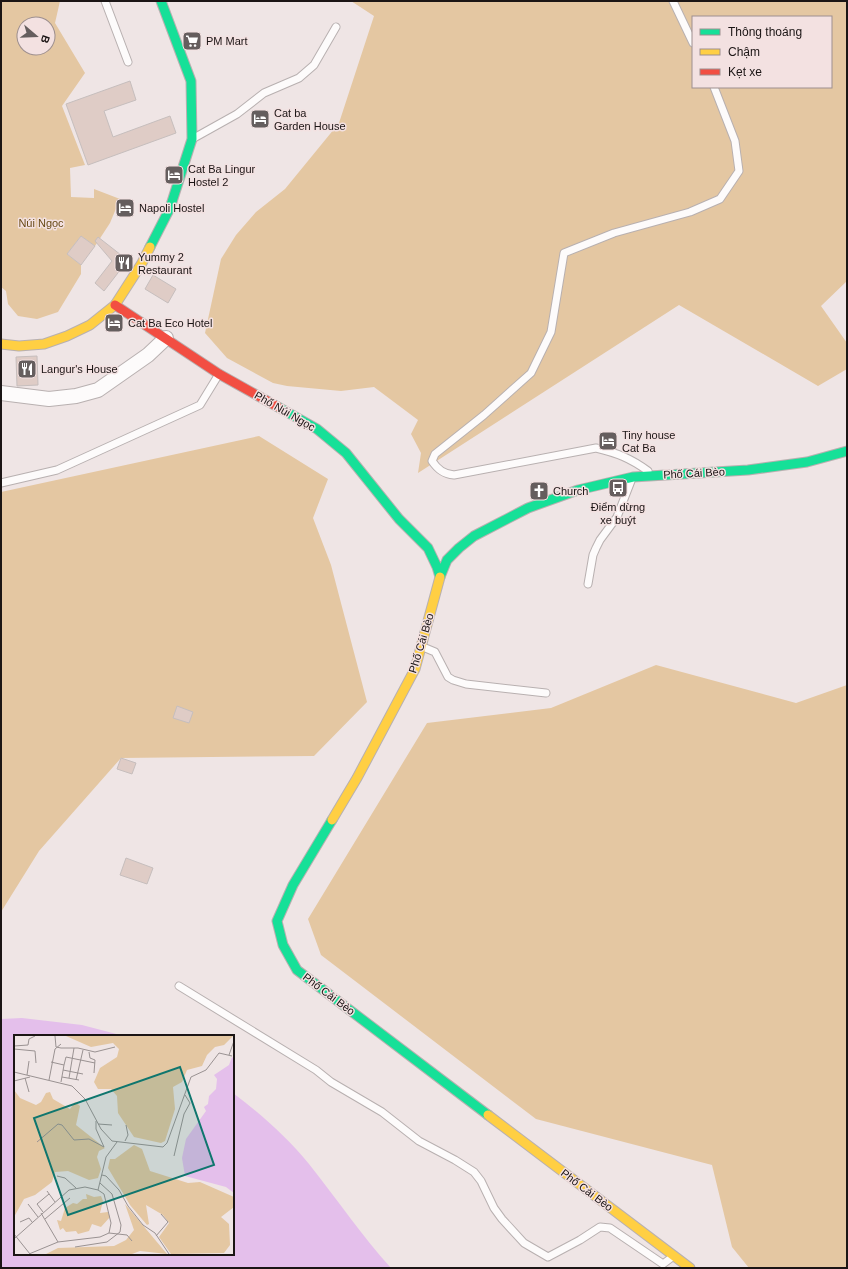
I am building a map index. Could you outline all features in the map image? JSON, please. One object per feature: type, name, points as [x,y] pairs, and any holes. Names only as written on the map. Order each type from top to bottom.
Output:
[{"type":"main road","points":[[1,344],[18,346],[44,344],[68,336],[90,326],[115,305],[142,263],[170,208],[192,139],[191,81],[161,1]]},
{"type":"main road","name":"Phố Núi Ngọc","points":[[115,305],[219,374],[316,429],[346,453],[399,519],[428,548]]},
{"type":"main road","name":"Phố Cái Bèo","points":[[690,1268],[297,970],[283,946],[277,921],[292,885],[357,778],[415,669],[440,577],[447,560],[459,548],[474,536],[528,508],[578,490],[633,477],[748,470],[807,462],[847,451]]},
{"type":"main road","points":[[428,548],[440,577]]},
{"type":"street","points":[[1,393],[49,399],[76,396],[98,390],[148,355],[166,338]]},
{"type":"street","points":[[428,548],[446,550],[459,548]]},
{"type":"lane","points":[[106,1],[128,62]]},
{"type":"lane","points":[[673,1],[692,41]]},
{"type":"lane","points":[[192,139],[237,114],[264,94],[299,78],[314,65],[336,27]]},
{"type":"lane","points":[[654,475],[635,461],[619,454],[596,448],[454,475],[443,473],[432,461],[435,454],[484,415],[531,372],[551,332],[564,253],[614,233],[690,212],[720,199],[738,171],[736,141],[714,88]]},
{"type":"lane","points":[[1,484],[57,470],[200,405],[219,374]]},
{"type":"lane","points":[[588,584],[593,555],[600,540],[617,517],[633,477]]},
{"type":"lane","points":[[421,646],[435,652],[448,677],[459,682],[546,693]]},
{"type":"lane","points":[[179,986],[316,1070],[331,1082],[382,1112],[420,1141],[462,1163],[474,1172],[481,1181],[494,1208],[502,1219],[524,1243],[548,1257],[580,1240],[600,1226],[610,1228],[663,1264],[675,1256]]},
{"type":"green space","name":"Núi Ngọc","points":[[1,1],[60,1],[56,19],[56,16],[16,16],[16,56],[56,56],[56,25],[85,73],[62,106],[85,165],[70,168],[71,197],[94,198],[94,189],[120,199],[110,223],[95,246],[81,236],[67,254],[81,265],[81,274],[58,312],[37,319],[18,316],[8,304],[6,291],[1,287]]},
{"type":"green space","points":[[351,1],[847,1],[847,281],[821,306],[847,343],[847,369],[818,386],[679,305],[418,473],[421,453],[411,434],[418,420],[374,387],[341,391],[287,386],[273,383],[227,358],[205,333],[221,259],[236,235],[256,212],[285,189],[339,123],[374,16]]},
{"type":"green space","points":[[259,436],[328,479],[313,518],[331,565],[367,702],[314,756],[121,758],[39,851],[1,912],[1,492]]},
{"type":"green space","points":[[656,665],[796,703],[847,685],[847,1268],[749,1268],[732,1247],[712,1165],[536,1119],[321,955],[308,919],[427,723],[551,708]]},
{"type":"shaded area","points":[[22,1018],[82,1025],[120,1035],[14,1035],[14,1255],[234,1255],[234,1094],[254,1109],[292,1144],[369,1243],[391,1268],[1,1268],[1,1019]]},
{"type":"building","points":[[130,81],[136,100],[104,111],[113,137],[170,116],[176,133],[88,165],[66,104]]},
{"type":"building","points":[[81,236],[95,246],[81,265],[67,254]]},
{"type":"building","points":[[98,237],[130,262],[124,271],[121,269],[104,291],[95,283],[112,261],[95,241]]},
{"type":"building","points":[[153,275],[176,289],[168,303],[145,289]]},
{"type":"building","name":"Langur's House","points":[[37,356],[38,385],[17,386],[16,357]]},
{"type":"building","points":[[177,706],[193,712],[189,723],[173,718]]},
{"type":"building","points":[[121,758],[136,763],[132,774],[117,769]]},
{"type":"building","points":[[126,858],[153,868],[147,884],[120,875]]},
{"type":"traffic: fast","points":[[150,247],[170,208],[192,139],[191,81],[161,1]]},
{"type":"traffic: fast","points":[[278,407],[317,429],[346,453],[399,519],[428,548],[440,577]]},
{"type":"traffic: fast","points":[[459,548],[474,536],[528,508],[578,490],[633,477],[748,470],[807,462],[847,451]]},
{"type":"traffic: fast","points":[[440,577],[447,560],[459,548]]},
{"type":"traffic: fast","points":[[332,820],[293,885],[277,921],[283,945],[297,970],[488,1115]]},
{"type":"traffic: slow","points":[[1,344],[19,346],[44,344],[67,336],[90,325],[115,305],[142,263],[150,247]]},
{"type":"traffic: slow","points":[[332,820],[357,778],[415,669],[440,577]]},
{"type":"traffic: slow","points":[[488,1115],[690,1268]]},
{"type":"traffic: jam","points":[[115,305],[219,374],[278,407]]},
{"type":"place","name":"PM Mart","points":[[192,41]]},
{"type":"place","name":"Cat ba Garden House","points":[[260,119]]},
{"type":"place","name":"Cat Ba Lingur Hostel 2","points":[[174,175]]},
{"type":"place","name":"Napoli Hostel","points":[[125,208]]},
{"type":"place","name":"Yummy 2 Restaurant","points":[[124,263]]},
{"type":"place","name":"Cat Ba Eco Hotel","points":[[114,323]]},
{"type":"place","name":"Langur's House","points":[[27,369]]},
{"type":"place","name":"Tiny house Cat Ba","points":[[608,441]]},
{"type":"place","name":"Điểm dừng xe buýt","points":[[618,488]]},
{"type":"place","name":"Church","points":[[539,491]]}]
